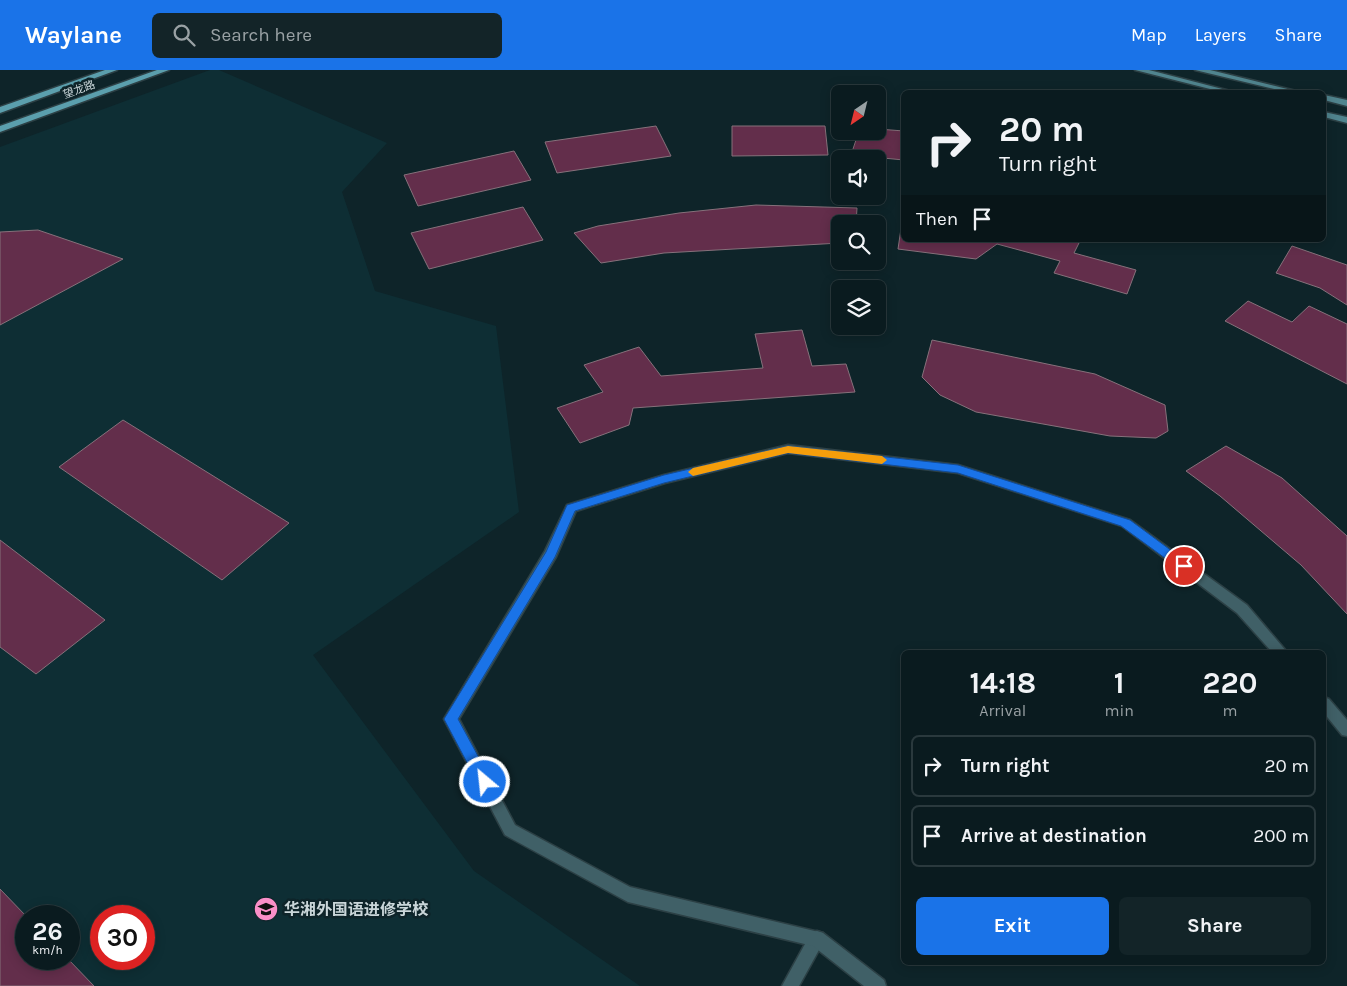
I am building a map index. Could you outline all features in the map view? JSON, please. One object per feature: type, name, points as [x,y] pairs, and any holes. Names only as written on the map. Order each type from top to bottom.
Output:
[{"type":"main road","name":"望龙路","points":[[0,110],[113,70]]},
{"type":"main road","name":"望龙路","points":[[0,129],[165,70]]},
{"type":"main road","points":[[1139,70],[1222,90]]},
{"type":"main road","points":[[1199,70],[1287,90]]},
{"type":"main road","points":[[1326,98],[1347,103]]},
{"type":"main road","points":[[1326,115],[1347,120]]},
{"type":"street","points":[[878,986],[817,940],[628,894],[510,830],[451,719],[551,554],[571,508],[664,480],[788,449],[958,469],[1126,523],[1242,609],[1278,650]]},
{"type":"street","points":[[1326,705],[1347,730]]},
{"type":"street","points":[[790,986],[817,940]]},
{"type":"shaded area","points":[[210,70],[219,70],[387,143],[342,192],[375,291],[496,326],[519,512],[313,655],[474,871],[640,986],[0,986],[0,147]]},
{"type":"building","points":[[656,126],[671,156],[557,173],[545,142]]},
{"type":"building","points":[[732,126],[825,126],[828,155],[732,156]]},
{"type":"building","points":[[886,130],[901,131],[901,160],[886,158],[886,150],[853,150],[856,140],[886,140]]},
{"type":"building","points":[[514,151],[531,180],[418,206],[404,175]]},
{"type":"building","points":[[756,205],[857,208],[857,215],[831,215],[831,244],[664,253],[601,263],[574,233],[598,226],[679,213]]},
{"type":"building","points":[[523,207],[543,240],[429,269],[411,233]]},
{"type":"building","points":[[901,229],[901,242],[1076,242],[1079,243],[1074,253],[1136,270],[1127,294],[1054,273],[1060,261],[997,244],[976,259],[898,249]]},
{"type":"building","points":[[38,230],[123,259],[0,325],[0,232]]},
{"type":"building","points":[[1292,246],[1347,265],[1347,305],[1320,288],[1276,273]]},
{"type":"building","points":[[1248,301],[1292,322],[1309,306],[1347,324],[1347,384],[1225,321]]},
{"type":"building","points":[[802,330],[812,366],[846,364],[855,392],[633,408],[629,425],[580,443],[557,408],[603,392],[584,365],[639,347],[661,376],[763,368],[755,334]]},
{"type":"building","points":[[932,340],[1095,374],[1165,405],[1168,431],[1156,438],[1110,436],[976,412],[940,395],[922,377]]},
{"type":"building","points":[[123,420],[289,523],[222,580],[59,467]]},
{"type":"building","points":[[1226,446],[1282,478],[1347,536],[1347,614],[1301,565],[1220,496],[1186,471]]},
{"type":"building","points":[[0,540],[105,620],[36,674],[0,647]]},
{"type":"building","points":[[0,889],[15,905],[15,970],[79,970],[94,986],[0,986]]},
{"type":"slow traffic","points":[[693,472],[788,449],[882,460]]},
{"type":"place","name":"华湘外国语进修学校","points":[[266,909]]},
{"type":"route","points":[[485,782],[451,719],[551,554],[571,508],[664,480],[788,449],[958,469],[1126,523],[1184,566]]}]
